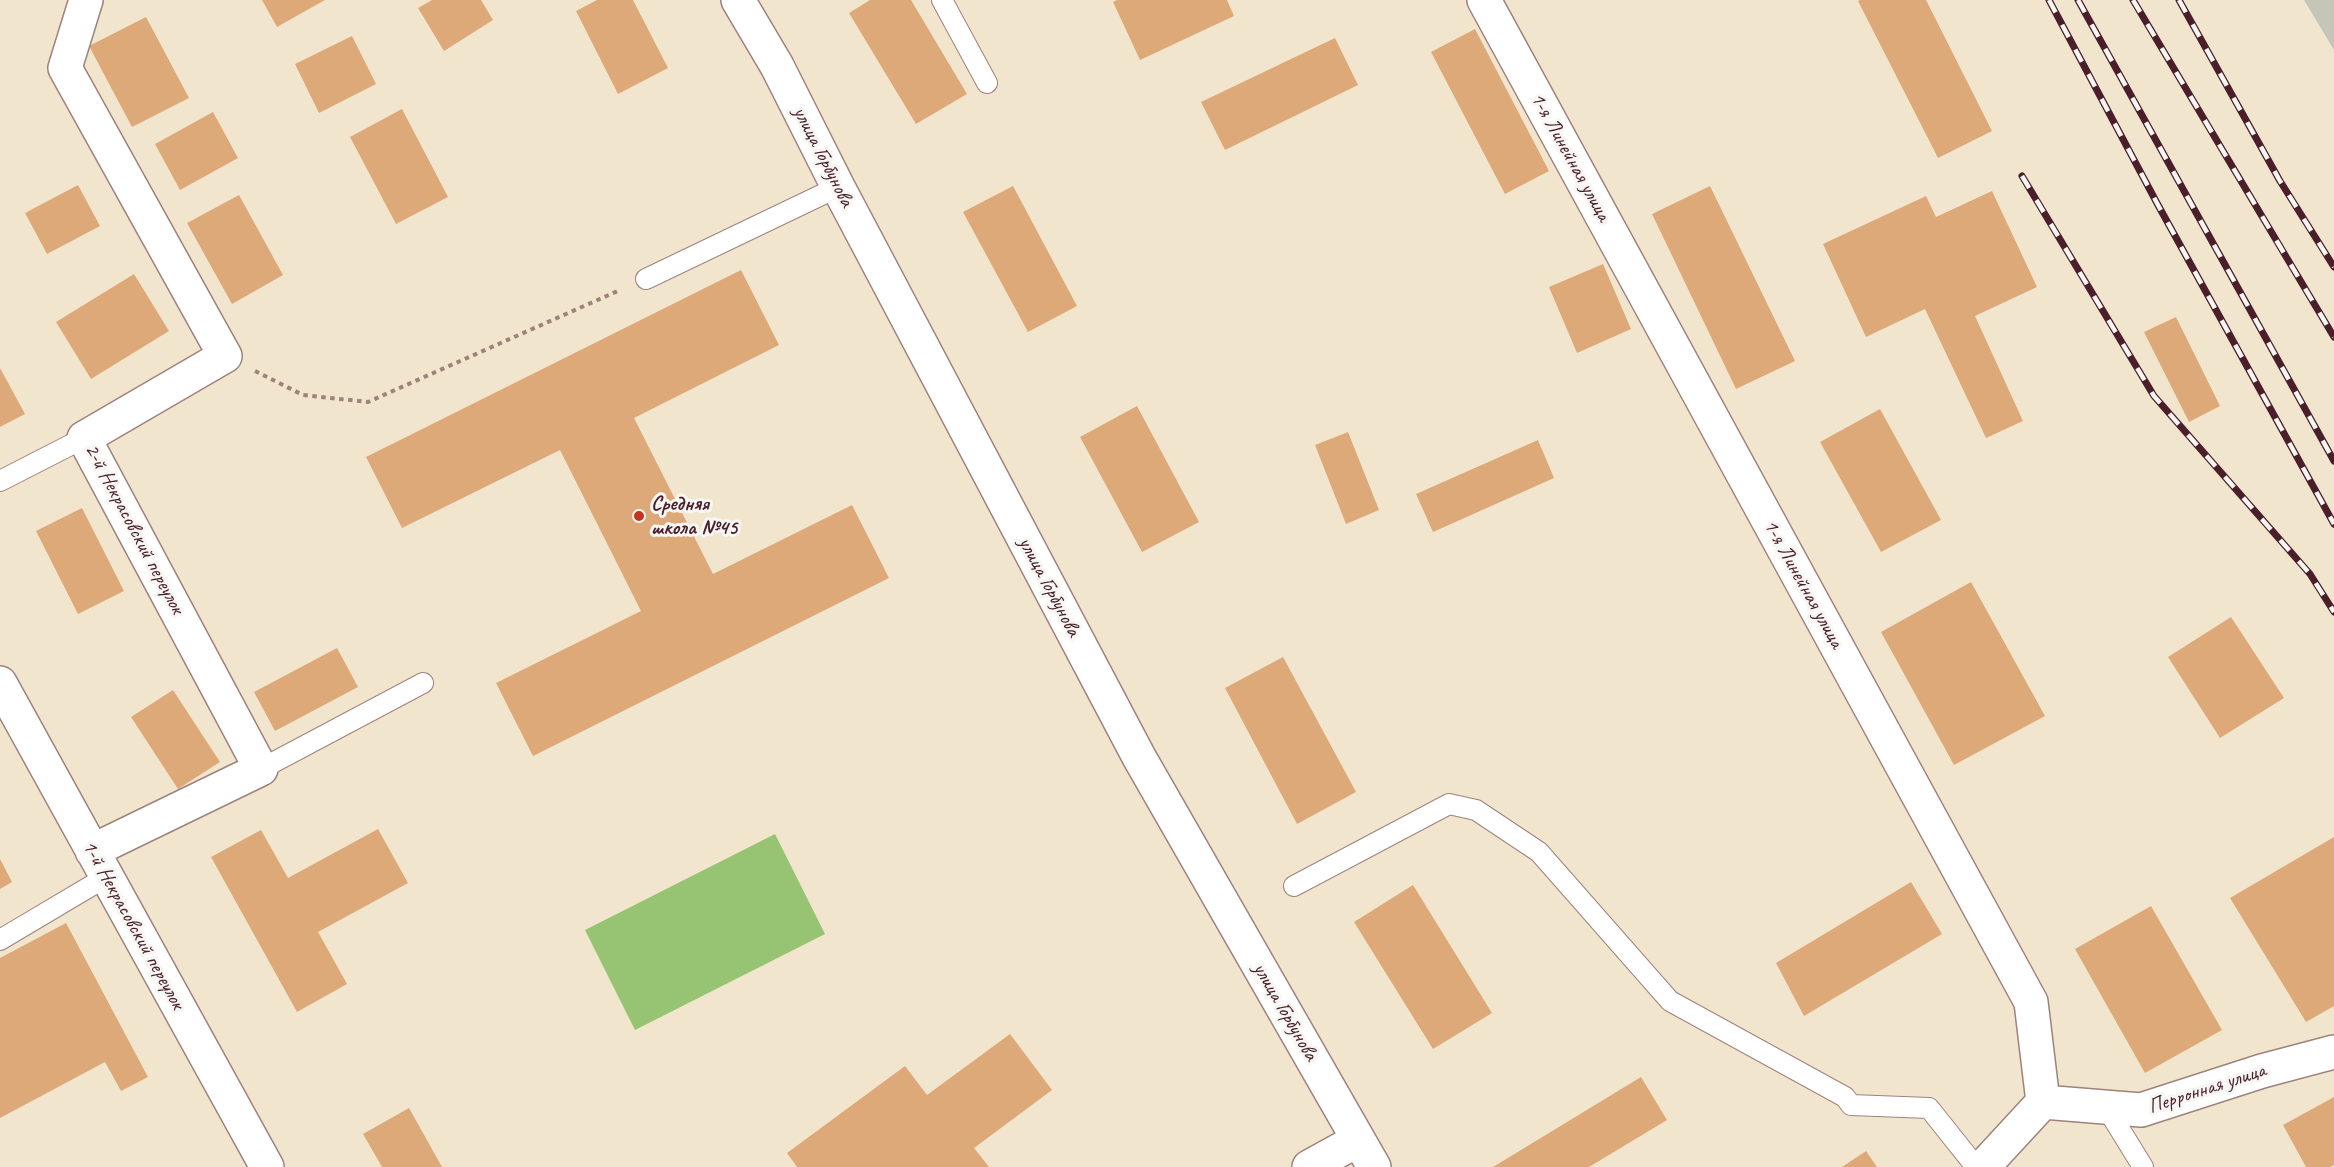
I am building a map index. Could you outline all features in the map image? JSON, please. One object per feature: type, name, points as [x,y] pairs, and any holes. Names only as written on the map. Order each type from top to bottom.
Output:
[{"type":"street","points":[[86,0],[65,68],[225,356]]},
{"type":"street","name":"1-я Линейная улица","points":[[1484,0],[2031,1002],[2043,1102]]},
{"type":"street","name":"улица Горбунова","points":[[742,1],[1139,757],[1366,1153]]},
{"type":"street","name":"2-й Некрасовский переулок","points":[[225,356],[84,438],[261,769]]},
{"type":"street","name":"1-й Некрасовский переулок","points":[[0,683],[267,1167]]},
{"type":"street","points":[[99,864],[261,769]]},
{"type":"street","name":"Перронная улица","points":[[2043,1102],[2141,1110],[2262,1071],[2334,1052]]},
{"type":"street","points":[[1983,1167],[2043,1102]]},
{"type":"street","points":[[1310,1167],[1366,1153]]},
{"type":"lane","points":[[942,0],[987,83]]},
{"type":"lane","points":[[646,279],[838,187]]},
{"type":"lane","points":[[0,481],[84,438]]},
{"type":"lane","points":[[261,769],[423,683]]},
{"type":"lane","points":[[1294,886],[1449,804],[1476,810],[1539,852],[1670,1001],[1845,1097],[1851,1105],[1929,1108],[1976,1167]]},
{"type":"lane","points":[[0,940],[99,864]]},
{"type":"lane","points":[[2106,1107],[2143,1167]]},
{"type":"path","points":[[225,356],[303,395],[368,402],[646,279]]},
{"type":"shaded area","points":[[2304,0],[2334,0],[2334,50]]},
{"type":"green space","points":[[775,834],[825,934],[635,1030],[585,930]]},
{"type":"building","points":[[262,0],[325,0],[277,27]]},
{"type":"building","points":[[432,0],[481,0],[493,20],[444,51],[418,8]]},
{"type":"building","points":[[597,0],[633,0],[668,68],[618,94],[576,11]]},
{"type":"building","points":[[870,0],[911,0],[967,94],[916,124],[849,13]]},
{"type":"building","points":[[1117,0],[1227,0],[1234,16],[1140,60],[1113,2]]},
{"type":"building","points":[[1926,0],[1992,131],[1938,158],[1858,1]]},
{"type":"building","points":[[146,17],[189,98],[132,127],[89,46]]},
{"type":"building","points":[[1475,29],[1549,171],[1505,194],[1431,52]]},
{"type":"building","points":[[352,36],[376,84],[319,113],[295,64]]},
{"type":"building","points":[[1335,38],[1358,85],[1225,150],[1201,102]]},
{"type":"building","points":[[402,109],[448,197],[396,224],[350,137]]},
{"type":"building","points":[[213,112],[238,158],[180,190],[155,144]]},
{"type":"building","points":[[78,185],[100,226],[47,254],[25,213]]},
{"type":"building","points":[[1013,186],[1077,306],[1028,332],[963,212]]},
{"type":"building","points":[[1710,186],[1795,361],[1736,389],[1652,214]]},
{"type":"building","points":[[1992,191],[2037,287],[1975,316],[2023,421],[1986,438],[1925,309],[1866,337],[1823,244],[1926,196],[1936,217]]},
{"type":"building","points":[[239,195],[283,275],[232,304],[187,223]]},
{"type":"building","points":[[1603,264],[1631,329],[1577,353],[1549,287]]},
{"type":"building","name":"Средняя школа №45","points":[[741,270],[779,345],[634,418],[713,574],[852,505],[889,578],[533,756],[496,683],[641,611],[560,450],[402,528],[366,457]]},
{"type":"building","points":[[134,274],[169,331],[91,379],[56,322]]},
{"type":"building","points":[[2176,317],[2220,406],[2189,422],[2144,332]]},
{"type":"building","points":[[0,368],[25,414],[0,427]]},
{"type":"building","points":[[1137,406],[1199,522],[1142,552],[1080,437]]},
{"type":"building","points":[[1880,409],[1941,520],[1881,552],[1820,442]]},
{"type":"building","points":[[1348,432],[1379,510],[1346,524],[1315,445]]},
{"type":"building","points":[[1538,440],[1554,478],[1433,532],[1416,494]]},
{"type":"building","points":[[82,508],[124,591],[78,614],[36,531]]},
{"type":"building","points":[[1971,582],[2045,716],[1954,765],[1881,632]]},
{"type":"building","points":[[2231,617],[2284,698],[2220,738],[2168,657]]},
{"type":"building","points":[[337,648],[358,687],[275,731],[254,692]]},
{"type":"building","points":[[1283,657],[1356,792],[1297,824],[1225,688]]},
{"type":"building","points":[[173,690],[220,762],[178,789],[131,717]]},
{"type":"building","points":[[378,829],[408,883],[318,932],[347,984],[297,1012],[211,857],[261,830],[288,878]]},
{"type":"building","points":[[2334,837],[2334,1006],[2306,1022],[2230,898]]},
{"type":"building","points":[[0,859],[12,882],[0,889]]},
{"type":"building","points":[[1911,882],[1942,934],[1804,1016],[1776,963]]},
{"type":"building","points":[[1413,885],[1492,1013],[1433,1049],[1354,922]]},
{"type":"building","points":[[2151,906],[2222,1030],[2145,1073],[2075,949]]},
{"type":"building","points":[[66,923],[148,1077],[121,1091],[105,1062],[0,1118],[0,958]]},
{"type":"building","points":[[1010,1034],[1052,1090],[974,1148],[989,1167],[797,1167],[787,1153],[905,1066],[927,1095]]},
{"type":"building","points":[[1641,1077],[1667,1120],[1589,1167],[1493,1167]]},
{"type":"building","points":[[2334,1097],[2334,1165],[2306,1167],[2283,1125]]},
{"type":"building","points":[[409,1108],[442,1167],[382,1167],[363,1134]]},
{"type":"building","points":[[1866,1151],[1877,1167],[1842,1167]]},
{"type":"railway","points":[[2049,0],[2158,205],[2334,524]]},
{"type":"railway","points":[[2078,0],[2334,461]]},
{"type":"railway","points":[[2133,0],[2334,337]]},
{"type":"railway","points":[[2179,0],[2280,181],[2334,267]]},
{"type":"railway","points":[[2022,176],[2154,396],[2310,574],[2334,612]]},
{"type":"place","name":"Средняя школа №45","points":[[639,516]]}]
